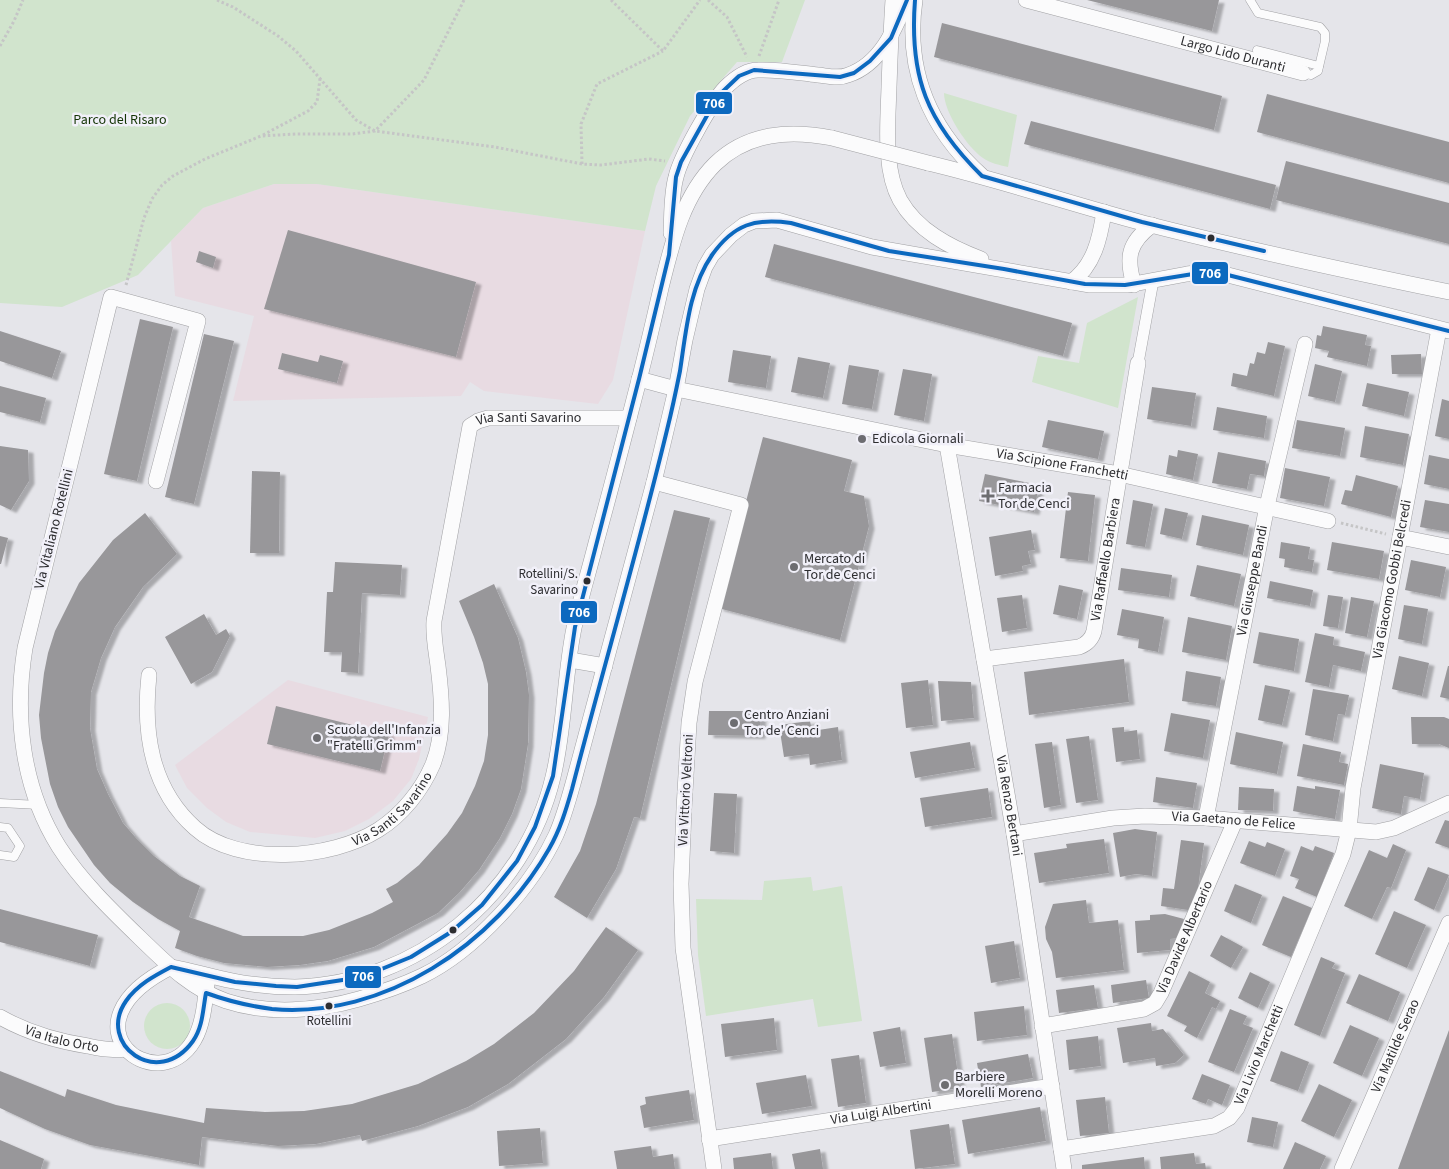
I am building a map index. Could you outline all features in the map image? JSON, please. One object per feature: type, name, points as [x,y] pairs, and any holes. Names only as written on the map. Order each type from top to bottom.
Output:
[{"type":"street","points":[[893,0],[888,113],[889,160],[894,185],[900,200],[917,222],[936,237],[966,253],[1008,270],[1071,282],[1098,286],[1134,285],[1204,272],[1225,274],[1444,330]]},
{"type":"street","points":[[669,255],[674,184],[681,162],[718,96],[732,81],[754,70],[832,77],[848,76],[870,61],[891,38],[907,0]]},
{"type":"street","points":[[915,0],[912,33],[913,54],[922,89],[946,137],[963,158],[982,176]]},
{"type":"street","name":"Largo Lido Duranti","points":[[1026,0],[1303,73]]},
{"type":"street","points":[[208,975],[206,993],[196,1036],[182,1053],[165,1061],[150,1062],[137,1059],[126,1050],[118,1031],[122,1010],[127,1000],[140,986],[171,967],[208,975],[235,982],[290,987],[323,984],[362,977],[411,957],[451,932],[482,905],[517,861],[535,828],[553,776],[575,627],[677,229],[691,196],[705,176],[723,156],[743,144],[769,135],[793,133],[832,138],[982,176],[1152,225],[1371,276],[1449,292]]},
{"type":"street","points":[[1071,282],[1082,274],[1091,260],[1100,235],[1104,212]]},
{"type":"street","name":"Via Vitaliano Rotellini","points":[[123,300],[111,297],[25,648],[21,681],[22,737],[27,770],[38,805],[56,842],[75,869],[118,916],[171,967],[190,983],[206,993],[228,1002],[287,1010],[348,1002],[423,976],[458,953],[488,927],[516,897],[545,856],[555,836],[574,780],[605,666],[654,482],[697,289],[707,262],[718,248],[738,230],[754,222],[770,220],[790,223],[872,247],[1008,270]]},
{"type":"street","points":[[1134,285],[1129,265],[1130,252],[1139,236],[1152,225]]},
{"type":"street","name":"Via Raffaello Barbiera","points":[[984,659],[1079,647],[1090,639],[1094,631],[1153,281]]},
{"type":"street","points":[[123,300],[198,321],[156,481]]},
{"type":"street","name":"Via Giacomo Gobbi Belcredi","points":[[1349,830],[1353,788],[1400,537],[1444,330]]},
{"type":"street","name":"Via Giuseppe Bandi","points":[[1206,818],[1267,506],[1304,344]]},
{"type":"street","name":"Via Scipione Franchetti","points":[[639,379],[676,389],[947,445],[1119,474],[1328,520]]},
{"type":"street","name":"Via Santi Savarino","points":[[149,675],[146,723],[154,762],[166,792],[179,812],[195,829],[223,845],[259,854],[292,854],[335,848],[367,836],[387,824],[410,801],[430,771],[437,751],[441,706],[434,621],[470,426],[488,418],[628,418]]},
{"type":"street","name":"Via Renzo Bertani","points":[[947,445],[1014,834],[1064,1169]]},
{"type":"street","name":"Via Vittorio Veltroni","points":[[654,482],[742,505],[696,682],[689,723],[684,792],[681,884],[682,939],[714,1169]]},
{"type":"street","points":[[1400,537],[1449,547]]},
{"type":"street","points":[[570,660],[605,666]]},
{"type":"street","name":"Via Gaetano de Felice","points":[[1014,834],[1121,817],[1161,816],[1376,832],[1390,829],[1449,803]]},
{"type":"street","name":"Via Davide Albertario","points":[[1042,1026],[1147,1009],[1155,1003],[1235,821]]},
{"type":"street","name":"Via Livio Marchetti","points":[[1061,1149],[1210,1127],[1219,1124],[1233,1114],[1340,864],[1349,830]]},
{"type":"street","name":"Via Matilde Serao","points":[[1342,1169],[1449,923]]},
{"type":"street","name":"Via Italo Orto","points":[[0,1017],[50,1039],[114,1051],[126,1050]]},
{"type":"street","name":"Via Luigi Albertini","points":[[709,1140],[1052,1086]]},
{"type":"lane","points":[[1250,0],[1258,13],[1320,27],[1325,33],[1319,66],[1257,50]]},
{"type":"lane","name":"Largo Lido Duranti","points":[[1303,73],[1311,75],[1318,71],[1319,66]]},
{"type":"lane","points":[[0,803],[38,805]]},
{"type":"lane","points":[[0,827],[8,828],[20,846],[14,857],[0,855]]},
{"type":"path","points":[[0,46],[23,0]]},
{"type":"path","points":[[217,0],[232,7],[278,36],[296,51],[356,120],[375,131]]},
{"type":"path","points":[[375,131],[424,80],[464,0]]},
{"type":"path","points":[[611,0],[663,51]]},
{"type":"path","points":[[582,164],[581,124],[597,84],[663,51],[700,0]]},
{"type":"path","points":[[708,0],[727,18],[754,70]]},
{"type":"path","points":[[754,70],[779,0]]},
{"type":"path","points":[[123,300],[144,218],[152,198],[162,185],[173,176],[204,159],[261,136],[308,111],[317,102],[320,78]]},
{"type":"path","points":[[261,136],[352,134],[375,131],[495,147],[582,164],[601,165],[649,159],[681,162]]},
{"type":"path","points":[[1328,520],[1400,537]]},
{"type":"shaded area","points":[[274,184],[317,184],[645,231],[613,380],[598,404],[484,391],[470,382],[461,396],[233,401],[254,316],[175,296],[171,241],[203,208]]},
{"type":"shaded area","name":"Scuola dell'Infanzia \"Fratelli Grimm\"","points":[[288,680],[428,717],[419,759],[411,779],[393,801],[369,819],[345,831],[315,838],[250,832],[226,822],[207,808],[187,788],[175,765]]},
{"type":"green space","name":"Parco del Risaro","points":[[0,0],[805,0],[782,62],[737,62],[690,116],[656,186],[645,231],[317,184],[274,184],[203,208],[138,275],[62,307],[0,303]]},
{"type":"green space","points":[[944,93],[1017,115],[1008,167],[986,160],[970,146],[952,119]]},
{"type":"green space","points":[[1138,297],[1118,408],[1032,382],[1038,356],[1079,363],[1087,323]]},
{"type":"green space","points":[[811,877],[813,891],[842,886],[862,1021],[818,1027],[813,999],[706,1016],[698,955],[696,899],[762,900],[764,881]]},
{"type":"green space","points":[[167,1003],[180,1007],[186,1013],[190,1026],[186,1039],[180,1045],[167,1049],[154,1045],[148,1039],[144,1026],[148,1013],[154,1007]]},
{"type":"building","points":[[1087,0],[1219,0],[1212,31]]},
{"type":"building","points":[[942,23],[1222,96],[1214,130],[934,57]]},
{"type":"building","points":[[1267,94],[1449,142],[1449,183],[1257,132]]},
{"type":"building","points":[[1031,121],[1276,185],[1270,209],[1024,144]]},
{"type":"building","points":[[1286,161],[1449,203],[1449,244],[1276,200]]},
{"type":"building","points":[[288,230],[476,282],[456,357],[264,309]]},
{"type":"building","points":[[774,244],[1072,323],[1063,356],[765,277]]},
{"type":"building","points":[[199,251],[216,257],[213,268],[196,262]]},
{"type":"building","points":[[140,319],[173,327],[137,481],[104,474]]},
{"type":"building","points":[[1323,326],[1367,335],[1365,345],[1371,346],[1367,366],[1327,357],[1329,351],[1315,348],[1317,335],[1321,336]]},
{"type":"building","points":[[0,331],[61,351],[52,378],[0,361]]},
{"type":"building","points":[[204,334],[234,341],[194,504],[165,497]]},
{"type":"building","points":[[1268,342],[1285,346],[1274,396],[1231,386],[1233,373],[1247,376],[1250,363],[1254,364],[1257,352],[1265,354]]},
{"type":"building","points":[[733,350],[771,356],[766,388],[728,382]]},
{"type":"building","points":[[282,353],[318,362],[320,355],[343,361],[337,383],[278,369]]},
{"type":"building","points":[[1421,354],[1422,374],[1392,374],[1391,355]]},
{"type":"building","points":[[798,357],[830,363],[823,398],[791,392]]},
{"type":"building","points":[[1315,364],[1342,371],[1335,402],[1308,396]]},
{"type":"building","points":[[849,365],[879,370],[872,409],[842,404]]},
{"type":"building","points":[[903,369],[932,374],[924,421],[894,415]]},
{"type":"building","points":[[1367,383],[1409,392],[1404,416],[1362,406]]},
{"type":"building","points":[[0,386],[46,398],[40,422],[0,412]]},
{"type":"building","points":[[1152,387],[1196,393],[1191,426],[1147,419]]},
{"type":"building","points":[[1442,399],[1449,401],[1449,439],[1435,436]]},
{"type":"building","points":[[1217,407],[1267,416],[1264,438],[1213,430]]},
{"type":"building","points":[[1048,420],[1104,431],[1098,459],[1042,447]]},
{"type":"building","points":[[1297,420],[1345,428],[1340,456],[1292,448]]},
{"type":"building","points":[[1365,426],[1409,434],[1403,465],[1360,457]]},
{"type":"building","name":"Mercato di Tor de Cenci","points":[[763,437],[852,460],[844,491],[864,496],[869,526],[840,640],[718,608]]},
{"type":"building","points":[[0,446],[28,450],[29,481],[11,510],[0,505]]},
{"type":"building","points":[[1178,450],[1198,454],[1193,480],[1166,474],[1169,455],[1177,457]]},
{"type":"building","points":[[1218,452],[1266,461],[1264,476],[1250,474],[1247,489],[1212,483]]},
{"type":"building","points":[[1429,455],[1449,459],[1449,489],[1424,484]]},
{"type":"building","points":[[1285,468],[1330,477],[1324,506],[1280,498]]},
{"type":"building","points":[[252,471],[280,472],[279,553],[250,553]]},
{"type":"building","points":[[985,474],[1039,485],[1034,512],[979,501]]},
{"type":"building","points":[[1356,475],[1398,486],[1391,517],[1341,504],[1345,490],[1352,491]]},
{"type":"building","points":[[1068,492],[1095,495],[1088,561],[1060,558]]},
{"type":"building","points":[[1133,500],[1153,504],[1145,547],[1126,544]]},
{"type":"building","points":[[1425,500],[1449,504],[1449,532],[1420,527]]},
{"type":"building","points":[[1165,508],[1188,513],[1182,539],[1160,534]]},
{"type":"building","points":[[674,510],[710,518],[640,818],[634,817],[616,869],[587,918],[554,897],[580,851],[596,804]]},
{"type":"building","points":[[145,513],[177,554],[143,587],[115,627],[101,658],[91,692],[90,728],[97,769],[123,823],[136,838],[154,856],[180,876],[200,886],[189,917],[243,936],[303,936],[329,930],[372,913],[393,902],[386,889],[397,883],[419,865],[447,834],[462,813],[484,761],[488,735],[488,684],[474,637],[459,601],[494,584],[518,638],[526,672],[529,695],[528,744],[521,789],[512,814],[500,838],[479,870],[438,913],[374,947],[328,961],[267,967],[224,963],[175,948],[180,931],[133,902],[110,883],[94,865],[68,827],[58,807],[50,784],[41,738],[39,715],[44,673],[55,631],[79,583],[113,540]]},
{"type":"building","points":[[1202,515],[1249,525],[1243,555],[1196,545]]},
{"type":"building","points":[[1031,530],[1035,550],[1028,551],[1031,564],[1022,566],[1023,571],[995,576],[989,537]]},
{"type":"building","points":[[0,536],[8,538],[1,564],[0,564]]},
{"type":"building","points":[[1281,542],[1310,547],[1308,559],[1314,560],[1312,572],[1284,567],[1285,559],[1279,558]]},
{"type":"building","points":[[1332,542],[1384,551],[1379,579],[1327,570]]},
{"type":"building","points":[[1411,560],[1446,567],[1440,597],[1405,590]]},
{"type":"building","points":[[335,562],[402,565],[400,595],[362,593],[358,673],[341,672],[342,652],[324,652],[327,592],[333,592]]},
{"type":"building","points":[[1197,565],[1241,574],[1234,606],[1190,596]]},
{"type":"building","points":[[1121,568],[1172,575],[1169,597],[1118,590]]},
{"type":"building","points":[[1270,581],[1313,590],[1310,606],[1267,598]]},
{"type":"building","points":[[1059,585],[1083,590],[1077,619],[1053,614]]},
{"type":"building","points":[[1022,595],[1027,628],[1002,632],[997,598]]},
{"type":"building","points":[[1328,595],[1343,597],[1338,628],[1323,626]]},
{"type":"building","points":[[1351,597],[1374,601],[1367,637],[1345,633]]},
{"type":"building","points":[[1404,605],[1428,609],[1422,644],[1398,639]]},
{"type":"building","points":[[1122,609],[1164,617],[1158,652],[1138,648],[1139,639],[1117,635]]},
{"type":"building","points":[[204,614],[216,635],[226,629],[230,636],[212,672],[191,684],[165,637]]},
{"type":"building","points":[[1188,617],[1232,626],[1226,660],[1182,652]]},
{"type":"building","points":[[1259,632],[1299,639],[1294,671],[1253,663]]},
{"type":"building","points":[[1315,633],[1334,637],[1333,645],[1365,652],[1361,671],[1333,665],[1329,687],[1305,682]]},
{"type":"building","points":[[1399,656],[1429,663],[1422,696],[1392,689]]},
{"type":"building","points":[[1124,659],[1129,702],[1029,715],[1024,672]]},
{"type":"building","points":[[1449,666],[1449,699],[1440,697]]},
{"type":"building","points":[[1186,671],[1221,677],[1216,706],[1182,701]]},
{"type":"building","points":[[928,680],[933,725],[906,728],[901,683]]},
{"type":"building","points":[[938,681],[971,682],[974,718],[941,721]]},
{"type":"building","points":[[1265,685],[1290,690],[1282,725],[1258,720]]},
{"type":"building","points":[[1313,689],[1349,695],[1345,715],[1338,714],[1333,741],[1305,735]]},
{"type":"building","points":[[276,706],[389,734],[380,771],[267,744]]},
{"type":"building","name":"Centro Anziani Tor de' Cenci","points":[[709,711],[761,711],[760,736],[708,735]]},
{"type":"building","points":[[1171,713],[1210,720],[1203,758],[1164,751]]},
{"type":"building","points":[[1411,717],[1444,717],[1449,719],[1449,748],[1439,744],[1412,744]]},
{"type":"building","points":[[810,721],[812,731],[838,727],[842,760],[810,765],[809,754],[784,757],[779,725]]},
{"type":"building","points":[[1124,727],[1124,732],[1137,730],[1140,759],[1116,762],[1112,728]]},
{"type":"building","points":[[1236,732],[1283,742],[1277,774],[1230,764]]},
{"type":"building","points":[[1089,736],[1098,800],[1076,803],[1066,739]]},
{"type":"building","points":[[970,742],[975,768],[915,778],[910,752]]},
{"type":"building","points":[[1052,742],[1061,805],[1044,808],[1035,744]]},
{"type":"building","points":[[1303,744],[1341,752],[1339,762],[1348,764],[1344,785],[1297,776]]},
{"type":"building","points":[[1380,764],[1424,773],[1420,799],[1404,796],[1401,814],[1372,808]]},
{"type":"building","points":[[1156,777],[1197,783],[1193,808],[1153,802]]},
{"type":"building","points":[[1297,786],[1315,789],[1315,786],[1340,790],[1335,819],[1293,811]]},
{"type":"building","points":[[1239,787],[1274,789],[1273,811],[1238,810]]},
{"type":"building","points":[[988,788],[992,817],[925,827],[920,798]]},
{"type":"building","points":[[714,793],[737,794],[734,853],[710,851]]},
{"type":"building","points":[[1445,820],[1449,821],[1449,848],[1435,843]]},
{"type":"building","points":[[1135,829],[1157,832],[1152,876],[1136,874],[1120,877],[1113,833]]},
{"type":"building","points":[[1104,839],[1109,873],[1039,883],[1034,853],[1067,848],[1066,844]]},
{"type":"building","points":[[1181,840],[1204,843],[1195,911],[1161,906],[1163,888],[1174,889]]},
{"type":"building","points":[[1249,841],[1265,847],[1267,842],[1285,849],[1275,876],[1240,863]]},
{"type":"building","points":[[1393,844],[1406,850],[1391,888],[1387,887],[1372,919],[1344,906],[1369,850],[1387,858]]},
{"type":"building","points":[[1301,846],[1313,851],[1315,846],[1334,853],[1317,897],[1295,888],[1299,879],[1290,876]]},
{"type":"building","points":[[1428,867],[1449,875],[1434,910],[1414,900]]},
{"type":"building","points":[[1235,884],[1262,895],[1251,923],[1224,911]]},
{"type":"building","points":[[1283,896],[1312,908],[1291,957],[1262,945]]},
{"type":"building","points":[[1086,900],[1089,923],[1118,920],[1124,970],[1056,978],[1052,952],[1046,939],[1045,927],[1053,904]]},
{"type":"building","points":[[0,909],[98,935],[90,966],[0,942]]},
{"type":"building","points":[[1394,911],[1426,925],[1407,968],[1375,954]]},
{"type":"building","points":[[1165,914],[1184,919],[1179,938],[1170,939],[1170,950],[1137,953],[1135,921],[1150,920],[1150,915]]},
{"type":"building","points":[[606,927],[638,950],[604,997],[566,1039],[508,1084],[468,1107],[418,1126],[362,1141],[360,1135],[316,1144],[278,1146],[202,1137],[199,1165],[90,1145],[45,1129],[0,1108],[0,1071],[65,1097],[67,1089],[116,1105],[204,1123],[206,1108],[265,1112],[304,1111],[352,1104],[418,1084],[466,1061],[494,1044],[534,1013],[574,971]]},
{"type":"building","points":[[1221,935],[1243,947],[1231,968],[1210,956]]},
{"type":"building","points":[[1014,941],[1020,978],[991,983],[985,946]]},
{"type":"building","points":[[1321,957],[1335,963],[1332,968],[1345,973],[1320,1036],[1294,1025]]},
{"type":"building","points":[[1189,971],[1210,982],[1205,993],[1220,1001],[1216,1009],[1212,1007],[1197,1038],[1184,1031],[1187,1026],[1167,1016]]},
{"type":"building","points":[[1250,972],[1270,982],[1258,1008],[1238,998]]},
{"type":"building","points":[[1359,974],[1400,992],[1388,1021],[1346,1003]]},
{"type":"building","points":[[1146,980],[1149,998],[1113,1003],[1111,985]]},
{"type":"building","points":[[1094,985],[1098,1008],[1059,1013],[1056,990]]},
{"type":"building","points":[[1024,1006],[1027,1035],[977,1041],[974,1012]]},
{"type":"building","points":[[1230,1009],[1247,1016],[1243,1024],[1253,1028],[1234,1072],[1208,1062]]},
{"type":"building","points":[[774,1018],[777,1050],[725,1057],[721,1024]]},
{"type":"building","points":[[1151,1023],[1152,1031],[1163,1029],[1184,1055],[1175,1063],[1156,1066],[1155,1058],[1123,1063],[1117,1028]]},
{"type":"building","points":[[1350,1025],[1379,1038],[1362,1076],[1333,1063]]},
{"type":"building","points":[[900,1027],[906,1063],[880,1067],[873,1032]]},
{"type":"building","points":[[1449,1030],[1449,1169],[1398,1169]]},
{"type":"building","points":[[952,1034],[960,1088],[932,1092],[924,1038]]},
{"type":"building","points":[[1098,1036],[1101,1066],[1069,1070],[1066,1040]]},
{"type":"building","points":[[1281,1051],[1309,1062],[1298,1091],[1270,1081]]},
{"type":"building","points":[[1028,1054],[1033,1078],[981,1087],[977,1063]]},
{"type":"building","points":[[859,1055],[866,1103],[838,1107],[831,1059]]},
{"type":"building","points":[[1202,1074],[1230,1085],[1222,1105],[1208,1099],[1206,1104],[1192,1099]]},
{"type":"building","points":[[806,1075],[812,1106],[762,1114],[756,1083]]},
{"type":"building","points":[[1319,1084],[1352,1100],[1334,1137],[1301,1121]]},
{"type":"building","points":[[689,1090],[694,1120],[644,1128],[640,1106],[646,1104],[645,1097]]},
{"type":"building","points":[[1105,1097],[1109,1133],[1080,1136],[1076,1100]]},
{"type":"building","points":[[1040,1107],[1046,1141],[968,1154],[962,1120]]},
{"type":"building","points":[[1252,1117],[1278,1122],[1273,1147],[1247,1142]]},
{"type":"building","points":[[949,1124],[955,1164],[915,1169],[910,1130]]},
{"type":"building","points":[[540,1128],[543,1163],[499,1166],[497,1131]]},
{"type":"building","points":[[0,1140],[44,1159],[41,1169],[0,1169]]},
{"type":"building","points":[[1295,1142],[1326,1156],[1320,1169],[1283,1169]]},
{"type":"building","points":[[651,1146],[653,1157],[673,1154],[675,1169],[617,1169],[614,1151]]},
{"type":"building","points":[[820,1149],[823,1169],[795,1169],[792,1154]]},
{"type":"building","points":[[771,1153],[773,1169],[734,1169],[733,1158]]},
{"type":"building","points":[[1194,1153],[1196,1164],[1205,1163],[1206,1169],[1161,1169],[1160,1157]]},
{"type":"building","points":[[1144,1157],[1145,1169],[1082,1169],[1082,1165]]},
{"type":"transit line","name":"706","points":[[907,0],[891,38],[870,61],[854,73],[840,77],[754,70],[739,76],[718,96],[681,162],[676,177],[669,255],[575,627],[553,776],[535,827],[517,861],[482,905],[451,932],[411,957],[362,977],[297,987],[276,986],[235,982],[171,967],[152,977],[135,990],[126,1001],[119,1017],[119,1032],[125,1045],[135,1056],[149,1061],[164,1061],[179,1055],[196,1036],[201,1024],[206,993],[230,1001],[263,1008],[314,1009],[355,1002],[395,988],[432,968],[467,944],[499,915],[526,884],[553,842],[572,789],[667,430],[680,371],[693,296],[704,268],[712,255],[737,230],[756,223],[791,223],[889,251],[1085,284],[1125,285],[1193,274],[1220,273],[1449,331]]},
{"type":"transit line","name":"706","points":[[915,0],[915,52],[919,75],[926,97],[947,137],[982,176],[1142,222],[1264,251]]},
{"type":"place","name":"Edicola Giornali","points":[[862,439]]},
{"type":"place","name":"Farmacia Tor de Cenci","points":[[988,496]]},
{"type":"place","name":"Mercato di Tor de Cenci","points":[[794,567]]},
{"type":"place","name":"Rotellini/S. Savarino","points":[[587,581]]},
{"type":"place","name":"Centro Anziani Tor de' Cenci","points":[[734,723]]},
{"type":"place","name":"Scuola dell'Infanzia \"Fratelli Grimm\"","points":[[317,738]]},
{"type":"place","name":"Rotellini","points":[[329,1006]]},
{"type":"place","name":"Barbiere Morelli Moreno","points":[[945,1085]]}]
